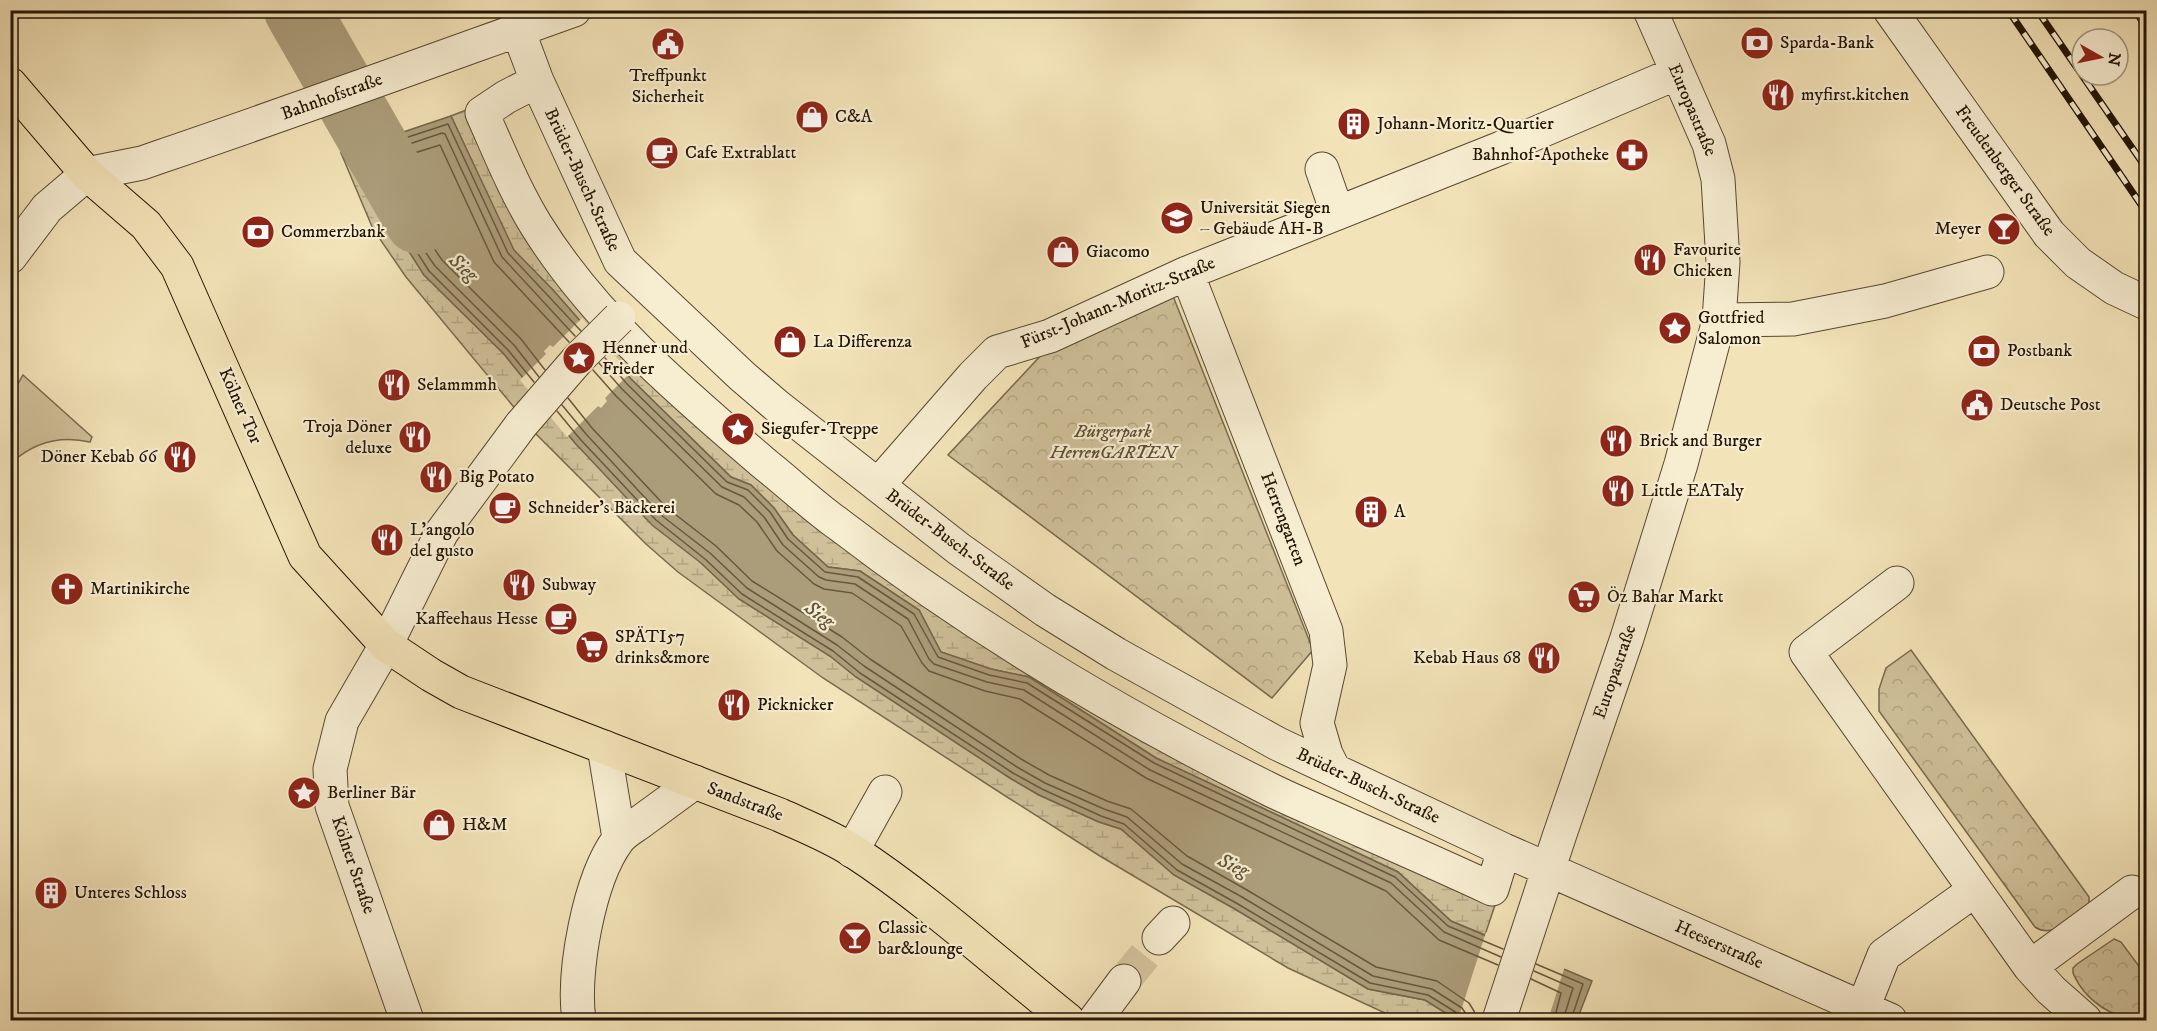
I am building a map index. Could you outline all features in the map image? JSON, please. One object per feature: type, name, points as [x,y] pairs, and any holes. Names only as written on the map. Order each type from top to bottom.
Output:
[{"type":"main road","name":"Kölner Tor","points":[[10,84],[87,174],[146,225],[177,266],[305,556],[386,645]]},
{"type":"main road","name":"Sandstraße","points":[[386,645],[430,675],[461,692],[780,815],[823,834],[852,851],[909,892],[1068,1020]]},
{"type":"street","name":"Bahnhofstraße","points":[[87,174],[142,163],[323,101],[454,52],[517,20],[574,10]]},
{"type":"street","name":"Europastraße","points":[[1499,1020],[1627,638],[1681,464],[1719,320],[1723,262],[1718,179],[1709,144],[1650,10]]},
{"type":"street","name":"Freudenberger Straße","points":[[1890,10],[2049,234],[2078,263],[2114,288],[2146,303]]},
{"type":"street","name":"Brüder-Busch-Straße","points":[[517,20],[537,81],[620,261],[737,381],[777,406],[868,484],[994,582],[1045,610],[1116,654],[1278,744],[1548,869]]},
{"type":"street","name":"Fürst-Johann-Moritz-Straße","points":[[868,484],[923,432],[973,376],[998,352],[1050,336],[1187,273],[1501,148],[1677,74]]},
{"type":"street","points":[[537,81],[482,113],[510,177],[542,234],[595,305],[645,358],[706,414],[834,522],[930,592],[1037,663],[1114,708],[1269,789],[1492,889],[1504,850]]},
{"type":"street","points":[[1322,169],[1337,212]]},
{"type":"street","points":[[10,257],[47,208],[87,174]]},
{"type":"street","points":[[1719,320],[1793,319],[1885,301],[1987,272]]},
{"type":"street","name":"Herrengarten","points":[[1187,273],[1326,631],[1330,665],[1317,723],[1326,754],[1334,770]]},
{"type":"street","name":"Kölner Straße","points":[[407,1020],[332,806],[330,769],[342,721],[386,645],[442,532],[521,424],[579,358],[650,291]]},
{"type":"street","points":[[1897,583],[1806,652],[1975,890],[2041,959],[2051,990],[2085,1020]]},
{"type":"street","points":[[604,747],[619,838]]},
{"type":"street","points":[[579,1020],[576,996],[583,937],[602,868],[619,838],[695,782]]},
{"type":"street","points":[[852,851],[885,792]]},
{"type":"street","name":"Heeserstraße","points":[[1548,869],[1876,1014]]},
{"type":"street","points":[[1876,1014],[1884,955],[1975,890]]},
{"type":"street","points":[[2041,959],[2132,892]]},
{"type":"street","points":[[1095,1020],[1124,981]]},
{"type":"green space","points":[[474,107],[550,258],[957,614],[1498,896],[1485,935],[1451,921],[1398,872],[1156,758],[1029,677],[991,669],[941,652],[919,610],[860,571],[828,567],[793,535],[774,508],[751,485],[731,477],[631,379],[553,290],[513,250],[451,116]]},
{"type":"green space","points":[[341,153],[389,220],[424,275],[504,354],[575,443],[739,599],[830,656],[856,677],[1010,778],[1039,795],[1099,822],[1121,829],[1174,875],[1368,989],[1425,1000],[1457,1020],[1400,1020],[1288,968],[1100,856],[823,678],[678,572],[646,544],[537,435],[406,277],[373,229]]},
{"type":"green space","name":"Bürgerpark HerrenGARTEN","points":[[1173,296],[1313,650],[1272,698],[948,455],[1045,351]]},
{"type":"green space","points":[[23,375],[92,437],[90,442],[58,440],[48,442],[28,450],[11,463],[11,396]]},
{"type":"green space","points":[[1911,650],[2089,897],[2089,904],[2057,929],[2050,931],[2035,927],[1879,711],[1879,689],[1886,668]]},
{"type":"green space","points":[[2114,939],[2121,942],[2141,969],[2146,965],[2146,1014],[2135,1017],[2124,1016],[2103,1008],[2085,992],[2073,973],[2073,968],[2077,964]]},
{"type":"water","points":[[451,116],[514,250],[553,290],[631,379],[731,477],[751,485],[774,508],[793,535],[828,567],[860,571],[919,610],[941,652],[991,669],[1029,677],[1156,758],[1398,872],[1451,921],[1592,981],[1577,1020],[1457,1020],[1425,1000],[1368,989],[1174,875],[1121,829],[1099,822],[1039,795],[1010,778],[856,677],[830,656],[739,599],[701,563],[652,525],[575,443],[504,354],[424,275],[389,220],[341,153]]},
{"type":"pier","points":[[582,318],[630,373],[605,398],[607,401],[601,408],[598,406],[567,437],[520,380],[546,354],[544,351],[550,345],[553,347]]},
{"type":"pier","points":[[1486,932],[1565,966],[1548,1020],[1458,1020]]},
{"type":"waterway","name":"Sieg","points":[[297,10],[418,221]]},
{"type":"tunnel","points":[[1124,981],[1159,938]]},
{"type":"railway","points":[[2008,10],[2146,212]]},
{"type":"railway","points":[[2037,10],[2146,168]]},
{"type":"railway","points":[[2135,10],[2146,27]]},
{"type":"place","name":"Sparda-Bank","points":[[1757,43]]},
{"type":"place","name":"Treffpunkt Sicherheit","points":[[668,44]]},
{"type":"place","name":"myfirst.kitchen","points":[[1778,95]]},
{"type":"place","name":"C&A","points":[[812,117]]},
{"type":"place","name":"Johann-Moritz-Quartier","points":[[1354,124]]},
{"type":"place","name":"Cafe Extrablatt","points":[[662,153]]},
{"type":"place","name":"Bahnhof-Apotheke","points":[[1632,155]]},
{"type":"place","name":"Universität Siegen – Gebäude AH-B","points":[[1177,218]]},
{"type":"place","name":"Meyer","points":[[2004,229]]},
{"type":"place","name":"Commerzbank","points":[[258,232]]},
{"type":"place","name":"Giacomo","points":[[1063,252]]},
{"type":"place","name":"Favourite Chicken","points":[[1650,260]]},
{"type":"place","name":"Gottfried Salomon","points":[[1675,328]]},
{"type":"place","name":"La Differenza","points":[[790,342]]},
{"type":"place","name":"Postbank","points":[[1984,351]]},
{"type":"place","name":"Henner und Frieder","points":[[579,358]]},
{"type":"place","name":"Selammmh","points":[[394,385]]},
{"type":"place","name":"Deutsche Post","points":[[1977,405]]},
{"type":"place","name":"Siegufer-Treppe","points":[[738,429]]},
{"type":"place","name":"Troja Döner deluxe","points":[[415,437]]},
{"type":"place","name":"Brick and Burger","points":[[1616,441]]},
{"type":"place","name":"Döner Kebab 66","points":[[180,457]]},
{"type":"place","name":"Big Potato","points":[[436,477]]},
{"type":"place","name":"Little EATaly","points":[[1618,491]]},
{"type":"place","name":"Schneider's Bäckerei","points":[[505,508]]},
{"type":"place","name":"A","points":[[1371,512]]},
{"type":"place","name":"L’angolo del gusto","points":[[387,540]]},
{"type":"place","name":"Subway","points":[[519,585]]},
{"type":"place","name":"Martinikirche","points":[[67,589]]},
{"type":"place","name":"Öz Bahar Markt","points":[[1584,597]]},
{"type":"place","name":"Kaffeehaus Hesse","points":[[561,619]]},
{"type":"place","name":"SPÄTI57 drinks&more","points":[[592,647]]},
{"type":"place","name":"Kebab Haus 68","points":[[1544,658]]},
{"type":"place","name":"Picknicker","points":[[734,705]]},
{"type":"place","name":"Berliner Bär","points":[[304,793]]},
{"type":"place","name":"H&M","points":[[439,825]]},
{"type":"place","name":"Unteres Schloss","points":[[51,893]]},
{"type":"place","name":"Classic bar&lounge","points":[[855,938]]}]
